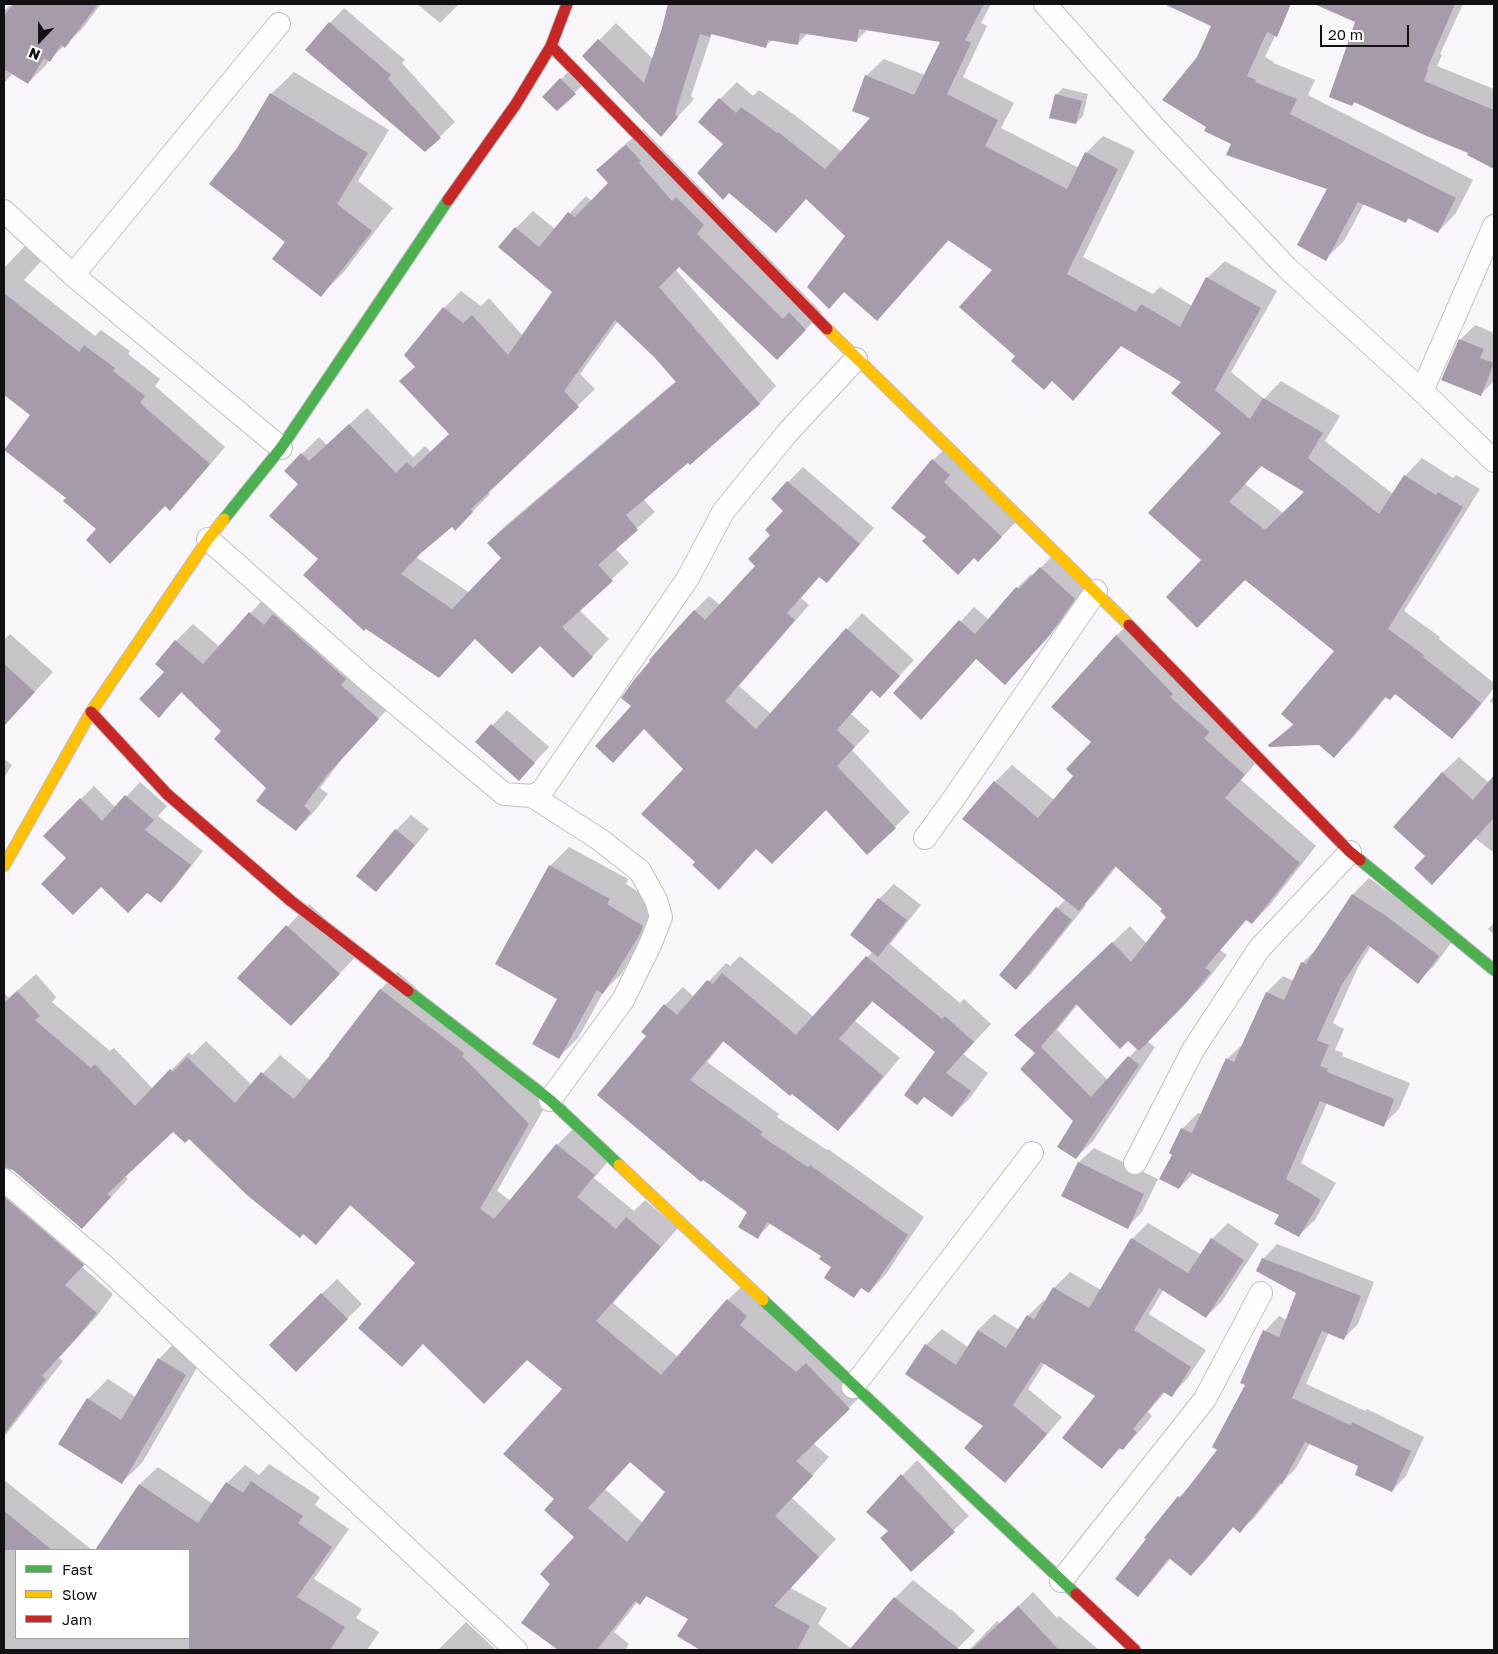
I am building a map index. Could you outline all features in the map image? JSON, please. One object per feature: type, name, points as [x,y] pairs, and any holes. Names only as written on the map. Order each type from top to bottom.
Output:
[{"type":"street","points":[[4,866],[91,712],[208,539],[281,448],[436,217],[516,104],[551,46],[567,4]]},
{"type":"street","points":[[1045,4],[1154,127],[1286,267],[1422,391],[1494,461]]},
{"type":"street","points":[[74,275],[280,24]]},
{"type":"street","points":[[551,46],[856,359],[1096,591],[1350,852],[1494,970]]},
{"type":"street","points":[[4,211],[74,275],[281,448]]},
{"type":"street","points":[[1422,391],[1494,226]]},
{"type":"street","points":[[532,796],[542,791],[688,578],[723,512],[788,432],[856,359]]},
{"type":"street","points":[[208,539],[364,677],[504,794],[532,796],[599,839],[640,871],[656,900],[661,917],[623,1000],[550,1100]]},
{"type":"street","points":[[925,838],[1096,591]]},
{"type":"street","points":[[91,712],[167,794],[292,901],[550,1100],[1135,1650]]},
{"type":"street","points":[[1135,1163],[1193,1050],[1259,949],[1350,852]]},
{"type":"street","points":[[853,1386],[1032,1153]]},
{"type":"street","points":[[4,1180],[107,1269],[516,1650]]},
{"type":"street","points":[[1061,1581],[1205,1399],[1261,1293]]},
{"type":"building","points":[[13,4],[98,4],[65,48],[61,45],[50,62],[44,58],[28,84],[4,69],[4,16]]},
{"type":"building","points":[[668,4],[984,4],[965,40],[971,43],[947,94],[998,120],[985,146],[1067,189],[1085,152],[1118,169],[1067,274],[1136,312],[1141,304],[1180,327],[1206,277],[1261,308],[1215,390],[1250,419],[1263,398],[1323,433],[1308,458],[1379,514],[1404,475],[1436,495],[1438,492],[1463,507],[1388,629],[1424,655],[1423,657],[1481,703],[1452,739],[1395,694],[1390,700],[1385,697],[1334,758],[1319,745],[1269,747],[1268,745],[1294,725],[1281,714],[1334,651],[1245,580],[1197,628],[1166,597],[1201,560],[1148,513],[1221,433],[1171,393],[1181,382],[1121,346],[1073,401],[1052,381],[1044,390],[1011,361],[1015,356],[959,307],[992,270],[948,240],[877,321],[844,292],[829,309],[807,287],[845,236],[806,199],[776,233],[729,193],[723,200],[697,173],[723,144],[698,122],[719,98],[736,113],[741,107],[778,132],[825,169],[870,118],[852,111],[865,75],[914,95],[940,42],[859,29],[857,42],[800,33],[798,45],[768,40],[766,48],[711,34],[710,37],[700,34],[675,114],[678,117],[661,137],[582,56],[598,39],[644,83]],"holes":[[[1261,466],[1304,492],[1265,530],[1229,502]]]},
{"type":"building","points":[[1164,4],[1291,4],[1277,37],[1267,32],[1247,76],[1256,80],[1255,82],[1297,99],[1290,114],[1456,198],[1438,233],[1408,218],[1406,223],[1358,202],[1326,261],[1297,245],[1327,189],[1226,155],[1231,144],[1204,131],[1206,127],[1162,100],[1197,57],[1211,26]]},
{"type":"building","points":[[1314,4],[1455,4],[1427,69],[1424,81],[1494,110],[1494,169],[1467,155],[1468,153],[1354,102],[1352,106],[1329,97],[1355,22]]},
{"type":"building","points":[[329,22],[391,75],[388,79],[441,138],[425,152],[305,50]]},
{"type":"building","points":[[560,78],[576,94],[557,111],[542,97]]},
{"type":"building","points":[[270,93],[368,153],[337,204],[372,231],[321,297],[272,259],[285,242],[209,184],[237,148]]},
{"type":"building","points":[[1055,94],[1082,101],[1076,124],[1049,118]]},
{"type":"building","points":[[626,145],[672,201],[676,197],[704,225],[697,234],[783,319],[789,312],[806,330],[777,360],[679,267],[659,287],[760,404],[690,465],[688,463],[626,515],[638,530],[598,565],[613,581],[562,627],[593,657],[573,678],[540,646],[512,674],[475,639],[439,678],[366,629],[364,631],[303,575],[318,559],[269,516],[298,484],[284,471],[301,453],[309,461],[349,424],[396,473],[407,462],[413,468],[449,434],[399,381],[415,367],[404,355],[443,307],[463,323],[472,315],[508,355],[552,292],[498,247],[515,227],[539,247],[568,212],[575,217],[608,183],[596,170]],"holes":[[[615,320],[654,357],[676,382],[487,543],[501,558],[452,609],[401,574],[421,553],[452,527],[455,531],[473,512],[471,509],[579,407],[564,391]]]},
{"type":"building","points":[[4,293],[79,352],[84,345],[115,368],[113,371],[145,396],[140,403],[210,464],[170,511],[165,506],[110,564],[86,540],[96,529],[63,501],[66,498],[4,450],[30,415],[4,395]]},
{"type":"building","points":[[1459,339],[1484,349],[1480,358],[1494,363],[1481,396],[1441,380]]},
{"type":"building","points":[[932,459],[950,475],[944,482],[1002,537],[978,562],[974,558],[958,575],[922,541],[926,537],[891,508]]},
{"type":"building","points":[[787,481],[860,544],[827,583],[819,577],[787,613],[795,620],[725,701],[756,729],[846,628],[900,676],[880,698],[871,690],[837,730],[855,747],[837,766],[896,828],[867,855],[826,810],[772,864],[756,849],[719,890],[692,865],[695,862],[641,814],[683,769],[644,729],[613,763],[595,746],[631,706],[621,698],[649,660],[672,634],[694,610],[705,620],[755,566],[748,559],[770,535],[765,530],[783,511],[771,499]]},
{"type":"building","points":[[1040,567],[1075,599],[1050,635],[1005,685],[976,659],[921,720],[893,693],[959,620],[975,634],[1016,587],[1019,589]]},
{"type":"building","points":[[249,612],[264,625],[273,614],[346,679],[341,685],[379,719],[327,775],[304,806],[311,812],[296,831],[256,801],[266,788],[214,739],[221,731],[181,692],[159,718],[139,699],[164,672],[155,664],[175,640],[203,664]]},
{"type":"building","points":[[1116,635],[1173,694],[1170,697],[1210,732],[1204,738],[1245,775],[1225,798],[1300,863],[1252,924],[1246,920],[1205,968],[1211,972],[1187,1002],[1139,1051],[1128,1041],[1120,1049],[1076,1004],[1041,1047],[1091,1097],[1128,1056],[1139,1065],[1076,1159],[1057,1147],[1073,1121],[1020,1069],[1035,1053],[1014,1035],[1112,942],[1131,962],[1166,917],[1160,911],[1162,909],[1115,866],[1079,911],[962,819],[994,781],[1038,818],[1073,776],[1066,769],[1091,742],[1051,707]]},
{"type":"building","points":[[4,664],[35,692],[4,726]]},
{"type":"building","points":[[491,724],[535,763],[519,781],[475,742]]},
{"type":"building","points":[[1442,772],[1473,800],[1494,775],[1494,818],[1432,885],[1414,868],[1425,856],[1393,827]]},
{"type":"building","points":[[125,795],[154,820],[145,830],[191,865],[161,903],[147,893],[128,913],[101,887],[73,915],[41,884],[66,858],[43,836],[80,798],[102,821]]},
{"type":"building","points":[[395,829],[415,845],[376,892],[356,876]]},
{"type":"building","points":[[549,865],[610,899],[607,904],[643,926],[603,994],[597,990],[559,1059],[532,1044],[557,999],[495,964]]},
{"type":"building","points":[[1352,894],[1386,916],[1439,956],[1418,984],[1368,945],[1342,984],[1317,1040],[1329,1045],[1320,1066],[1328,1069],[1327,1072],[1394,1099],[1384,1127],[1320,1101],[1286,1179],[1321,1200],[1299,1237],[1274,1224],[1279,1215],[1189,1172],[1179,1189],[1159,1179],[1172,1155],[1169,1153],[1181,1128],[1192,1133],[1226,1058],[1234,1062],[1266,992],[1284,1000],[1301,962],[1306,964]]},
{"type":"building","points":[[878,898],[907,920],[878,957],[850,935]]},
{"type":"building","points":[[1056,907],[1072,920],[1016,990],[999,975]]},
{"type":"building","points":[[286,925],[340,974],[291,1026],[237,978]]},
{"type":"building","points":[[866,956],[942,1019],[945,1016],[974,1042],[946,1073],[971,1091],[952,1117],[924,1097],[917,1105],[904,1095],[935,1052],[872,1001],[839,1039],[883,1076],[838,1131],[792,1094],[790,1096],[723,1041],[690,1080],[763,1132],[760,1135],[808,1167],[810,1165],[908,1235],[869,1293],[861,1288],[854,1298],[824,1278],[831,1267],[819,1259],[821,1256],[767,1222],[758,1239],[738,1227],[747,1212],[703,1180],[701,1182],[597,1095],[646,1036],[641,1032],[664,1004],[677,1015],[707,980],[713,984],[722,973],[796,1035]]},
{"type":"building","points":[[380,989],[464,1053],[462,1056],[529,1124],[480,1209],[494,1219],[556,1144],[595,1175],[577,1197],[616,1229],[626,1217],[661,1247],[596,1321],[661,1375],[727,1299],[747,1316],[740,1325],[796,1372],[806,1363],[850,1409],[796,1461],[813,1476],[775,1516],[819,1557],[774,1606],[810,1626],[797,1650],[700,1650],[677,1636],[688,1619],[646,1596],[640,1605],[635,1601],[597,1650],[558,1650],[521,1623],[550,1584],[540,1574],[574,1537],[544,1510],[554,1499],[503,1454],[562,1389],[527,1360],[484,1404],[423,1344],[402,1367],[358,1328],[415,1263],[350,1205],[316,1245],[303,1234],[300,1238],[248,1196],[189,1139],[185,1143],[173,1132],[107,1194],[111,1197],[82,1229],[13,1170],[4,1167],[4,1003],[17,991],[40,1016],[35,1020],[91,1068],[95,1064],[135,1106],[170,1069],[173,1072],[187,1057],[235,1103],[261,1072],[294,1099]],"holes":[[[630,1462],[665,1492],[627,1542],[588,1508]]]},
{"type":"building","points":[[1078,1162],[1144,1194],[1128,1229],[1061,1196]]},
{"type":"building","points":[[4,1197],[84,1265],[65,1285],[97,1313],[42,1376],[46,1379],[4,1434]]},
{"type":"building","points":[[1131,1238],[1188,1273],[1211,1238],[1244,1260],[1206,1318],[1159,1288],[1134,1330],[1191,1367],[1172,1397],[1163,1392],[1133,1429],[1137,1432],[1123,1450],[1119,1448],[1102,1469],[1062,1438],[1095,1396],[1041,1362],[1013,1405],[1047,1434],[1005,1483],[964,1448],[983,1426],[905,1374],[925,1344],[956,1365],[978,1330],[1006,1348],[1027,1315],[1034,1320],[1053,1287],[1089,1308]]},
{"type":"building","points":[[1262,1258],[1361,1296],[1344,1340],[1322,1331],[1292,1398],[1350,1425],[1352,1422],[1411,1451],[1392,1492],[1355,1475],[1358,1466],[1305,1442],[1282,1484],[1280,1483],[1240,1533],[1233,1527],[1191,1576],[1169,1558],[1138,1597],[1115,1579],[1146,1539],[1144,1538],[1178,1496],[1180,1498],[1217,1450],[1212,1447],[1245,1385],[1240,1383],[1263,1330],[1279,1337],[1296,1293],[1256,1271]]},
{"type":"building","points":[[321,1293],[348,1319],[296,1372],[269,1345]]},
{"type":"building","points":[[158,1358],[186,1375],[122,1484],[58,1444],[87,1398],[121,1420]]},
{"type":"building","points":[[901,1474],[955,1532],[911,1572],[880,1538],[888,1531],[866,1512]]},
{"type":"building","points":[[251,1481],[303,1516],[298,1523],[332,1547],[297,1597],[345,1627],[330,1650],[189,1650],[190,1549],[96,1549],[139,1484],[198,1523],[226,1482],[243,1493]]},
{"type":"building","points":[[4,1511],[51,1549],[15,1549],[4,1550]]},
{"type":"building","points":[[894,1597],[960,1650],[849,1650]]},
{"type":"building","points":[[1018,1606],[1059,1650],[971,1650]]},
{"type":"traffic: fast","points":[[224,519],[281,448],[448,200]]},
{"type":"traffic: fast","points":[[1360,860],[1494,970]]},
{"type":"traffic: fast","points":[[408,991],[550,1100],[619,1165]]},
{"type":"traffic: fast","points":[[763,1300],[1076,1594]]},
{"type":"traffic: slow","points":[[827,329],[1129,625]]},
{"type":"traffic: slow","points":[[4,866],[91,712],[208,539],[224,519]]},
{"type":"traffic: slow","points":[[619,1165],[763,1300]]},
{"type":"traffic: jam","points":[[448,200],[516,104],[551,46],[567,4]]},
{"type":"traffic: jam","points":[[551,46],[827,329]]},
{"type":"traffic: jam","points":[[1129,625],[1350,852],[1360,860]]},
{"type":"traffic: jam","points":[[91,712],[167,794],[291,901],[408,991]]},
{"type":"traffic: jam","points":[[1076,1594],[1135,1650]]}]
